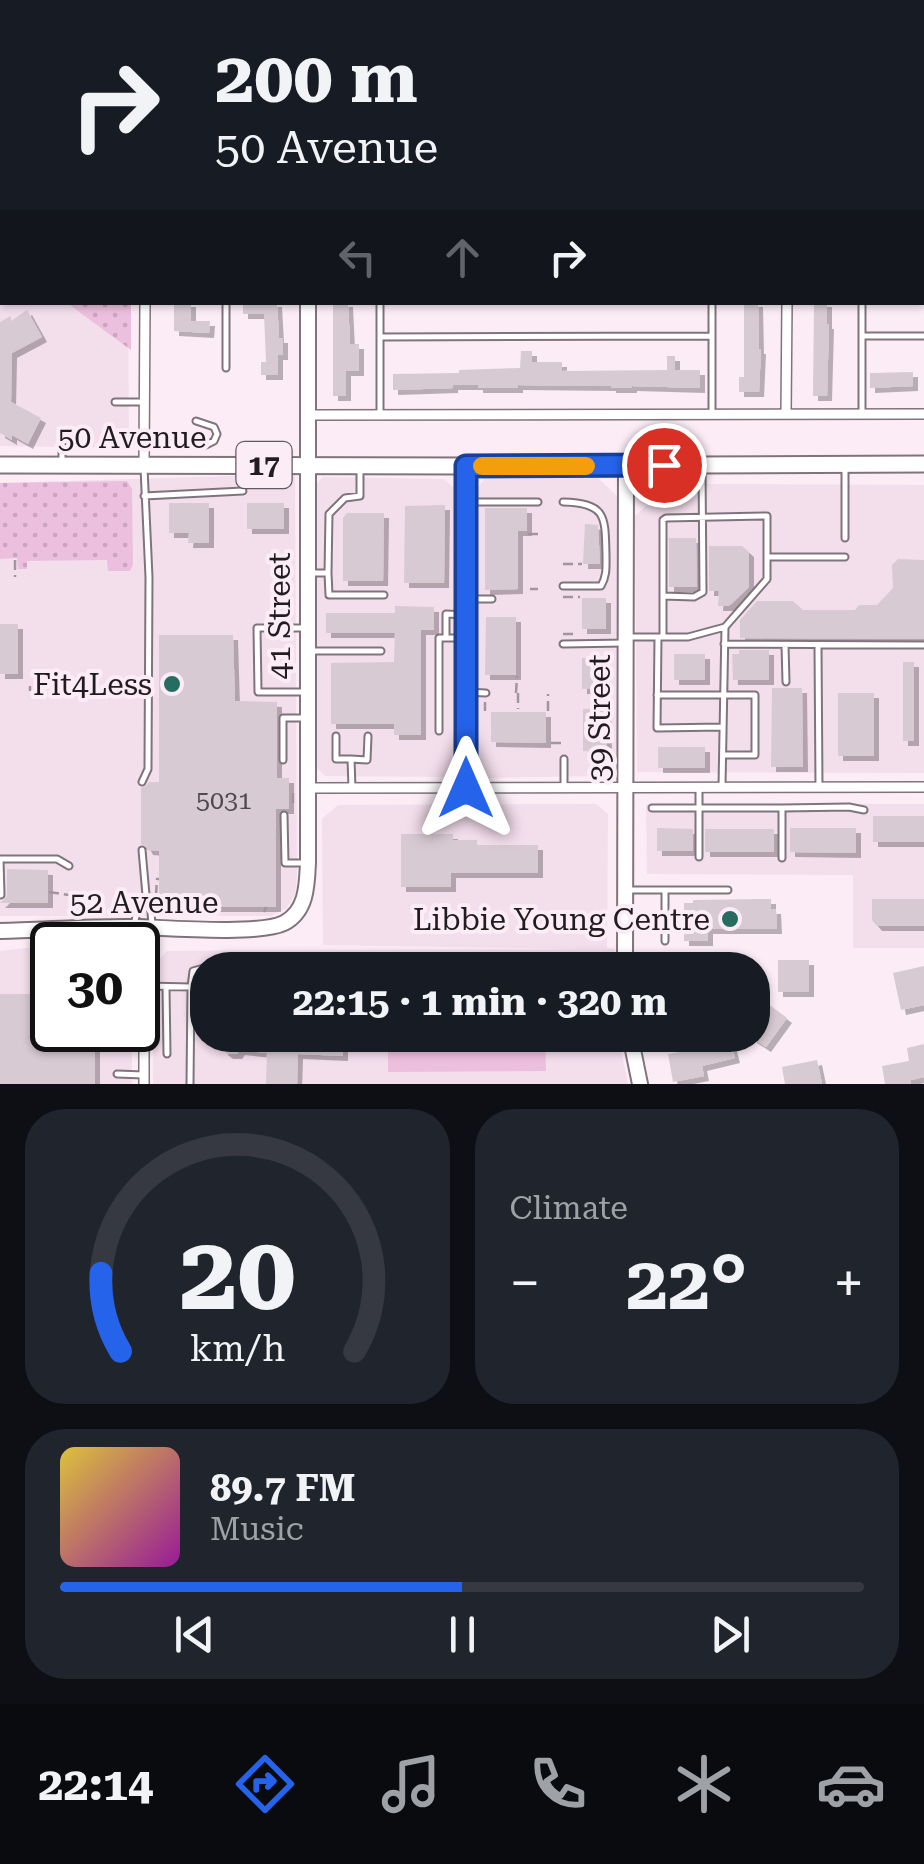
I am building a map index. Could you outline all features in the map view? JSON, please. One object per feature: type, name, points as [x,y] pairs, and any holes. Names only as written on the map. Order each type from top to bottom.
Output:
[{"type":"main road","name":"50 Avenue","points":[[0,464],[924,464]]},
{"type":"street","points":[[144,465],[145,305]]},
{"type":"street","name":"41 Street","points":[[286,922],[301,907],[308,862],[300,790],[307,718],[308,305]]},
{"type":"street","points":[[786,414],[787,305]]},
{"type":"street","points":[[308,415],[924,414]]},
{"type":"street","name":"39 Street","points":[[625,952],[626,465]]},
{"type":"street","points":[[466,466],[466,788]]},
{"type":"street","points":[[300,790],[924,787]]},
{"type":"street","name":"52 Avenue","points":[[160,927],[257,928],[286,922]]},
{"type":"street","name":"52 Avenue","points":[[0,931],[30,930]]},
{"type":"street","points":[[144,1052],[144,1080]]},
{"type":"street","points":[[633,1052],[640,1084]]},
{"type":"lane","points":[[226,305],[226,368]]},
{"type":"lane","points":[[380,305],[380,415]]},
{"type":"lane","points":[[712,305],[712,414]]},
{"type":"lane","points":[[862,305],[862,414]]},
{"type":"lane","points":[[380,337],[712,336]]},
{"type":"lane","points":[[862,336],[924,336]]},
{"type":"lane","points":[[115,402],[144,402]]},
{"type":"lane","points":[[144,415],[158,416]]},
{"type":"lane","points":[[144,435],[206,445],[214,442],[214,427],[196,421]]},
{"type":"lane","points":[[62,439],[62,465]]},
{"type":"lane","points":[[844,464],[845,538]]},
{"type":"lane","points":[[142,782],[148,768],[149,634],[144,465]]},
{"type":"lane","points":[[663,596],[694,596],[703,592],[702,465]]},
{"type":"lane","points":[[360,466],[360,496],[344,498],[329,514],[329,595],[384,595]]},
{"type":"lane","points":[[144,496],[243,491]]},
{"type":"lane","points":[[466,502],[538,502]]},
{"type":"lane","points":[[564,502],[587,504],[604,520],[606,578],[600,586],[564,586]]},
{"type":"lane","points":[[564,644],[660,637],[688,637],[724,627],[767,579],[767,516],[664,520],[663,596],[660,637],[657,694],[657,728],[723,728]]},
{"type":"lane","points":[[767,557],[845,557]]},
{"type":"lane","points":[[306,573],[328,572]]},
{"type":"lane","points":[[466,599],[492,599]]},
{"type":"lane","points":[[446,638],[446,614],[466,615]]},
{"type":"lane","points":[[722,786],[724,627]]},
{"type":"lane","points":[[306,628],[257,628],[258,692],[307,692]]},
{"type":"lane","points":[[439,731],[439,638],[466,638]]},
{"type":"lane","points":[[724,644],[924,644]]},
{"type":"lane","points":[[785,644],[786,682]]},
{"type":"lane","points":[[818,644],[819,786]]},
{"type":"lane","points":[[307,651],[382,651]]},
{"type":"lane","points":[[466,692],[486,693]]},
{"type":"lane","points":[[657,694],[754,695],[755,755],[723,755]]},
{"type":"lane","points":[[283,760],[283,718],[307,718]]},
{"type":"lane","points":[[336,736],[336,759],[352,760],[368,760],[368,736]]},
{"type":"lane","points":[[564,759],[564,787]]},
{"type":"lane","points":[[352,760],[352,788]]},
{"type":"lane","points":[[698,786],[699,857]]},
{"type":"lane","points":[[652,808],[864,810]]},
{"type":"lane","points":[[782,808],[782,858]]},
{"type":"lane","points":[[284,815],[285,863],[308,862]]},
{"type":"lane","points":[[142,850],[146,895],[152,912],[146,922]]},
{"type":"lane","points":[[1,895],[0,859],[57,859],[70,866]]},
{"type":"lane","points":[[626,890],[728,890]]},
{"type":"lane","points":[[665,891],[665,940]]},
{"type":"lane","points":[[141,922],[137,912],[146,895]]},
{"type":"lane","points":[[160,986],[190,987]]},
{"type":"lane","points":[[166,986],[167,1054]]},
{"type":"lane","points":[[190,1052],[190,1084]]},
{"type":"lane","points":[[118,1074],[144,1080]]},
{"type":"path","points":[[528,534],[538,534]]},
{"type":"path","points":[[15,560],[15,577]]},
{"type":"path","points":[[564,564],[582,564]]},
{"type":"path","points":[[530,590],[538,590]]},
{"type":"path","points":[[564,597],[580,597]]},
{"type":"path","points":[[564,634],[574,634]]},
{"type":"path","points":[[517,676],[518,710]]},
{"type":"path","points":[[548,694],[548,711]]},
{"type":"path","points":[[551,743],[564,743]]},
{"type":"path","points":[[293,808],[300,790]]},
{"type":"path","points":[[156,894],[159,879]]},
{"type":"path","points":[[49,892],[70,895]]},
{"type":"shaded area","points":[[0,305],[128,305],[129,443],[124,448],[0,446]]},
{"type":"shaded area","points":[[70,305],[131,305],[131,350]]},
{"type":"shaded area","points":[[295,474],[297,876],[295,894],[287,908],[271,916],[0,916],[0,483]]},
{"type":"shaded area","points":[[323,477],[443,479],[459,492],[457,765],[443,777],[325,776],[317,768],[315,486]]},
{"type":"shaded area","points":[[485,478],[598,478],[618,497],[618,751],[602,776],[486,778],[476,766],[476,491]]},
{"type":"shaded area","points":[[127,481],[132,489],[130,571],[108,571],[107,560],[27,561],[27,569],[18,569],[17,558],[0,559],[0,483]]},
{"type":"shaded area","points":[[678,484],[924,485],[924,773],[637,772],[635,516]]},
{"type":"shaded area","points":[[596,804],[608,814],[607,948],[615,952],[190,952],[190,1052],[621,1052],[628,1084],[153,1084],[153,1052],[160,1052],[160,959],[167,951],[587,949],[323,945],[322,819],[338,805]]},
{"type":"shaded area","points":[[646,804],[924,804],[924,948],[853,948],[853,875],[647,874]]},
{"type":"shaded area","points":[[30,948],[30,1052],[132,1052],[132,1084],[0,1084],[0,951]]},
{"type":"shaded area","points":[[388,1052],[545,1052],[546,1071],[388,1072]]},
{"type":"building","points":[[174,305],[191,305],[191,321],[210,321],[209,333],[174,331]]},
{"type":"building","points":[[243,305],[277,305],[279,338],[283,338],[278,375],[261,375],[261,362],[266,362],[264,314],[243,314]]},
{"type":"building","points":[[333,305],[348,305],[350,344],[359,344],[359,371],[346,371],[346,396],[333,396]]},
{"type":"building","points":[[744,305],[758,305],[759,392],[739,392],[739,377],[744,377]]},
{"type":"building","points":[[814,305],[827,305],[827,396],[813,396]]},
{"type":"building","points":[[27,310],[42,337],[12,353],[11,402],[41,418],[28,444],[0,433],[0,322],[11,316],[11,321]]},
{"type":"building","points":[[521,351],[532,351],[532,362],[562,362],[562,371],[667,370],[667,356],[675,356],[675,370],[700,370],[700,388],[453,385],[393,390],[393,374],[520,368]]},
{"type":"building","points":[[913,372],[913,386],[870,388],[870,373]]},
{"type":"building","points":[[169,503],[209,503],[209,543],[188,543],[189,533],[169,533]]},
{"type":"building","points":[[247,503],[284,503],[284,529],[247,529]]},
{"type":"building","points":[[445,505],[444,583],[404,583],[405,506]]},
{"type":"building","points":[[485,508],[527,508],[527,531],[518,531],[518,589],[485,590]]},
{"type":"building","points":[[347,513],[384,513],[383,581],[343,581],[343,518]]},
{"type":"building","points":[[585,524],[598,525],[600,564],[583,564]]},
{"type":"building","points":[[669,538],[696,538],[697,587],[669,587]]},
{"type":"building","points":[[709,546],[742,546],[749,552],[749,587],[729,606],[718,606],[719,591],[709,591]]},
{"type":"building","points":[[898,559],[924,560],[924,639],[740,638],[740,620],[757,601],[793,601],[803,610],[855,610],[859,605],[877,605],[893,588],[892,565]]},
{"type":"building","points":[[582,598],[606,598],[606,629],[582,629]]},
{"type":"building","points":[[395,606],[434,607],[434,630],[421,630],[421,735],[394,735],[394,724],[331,724],[331,663],[394,662],[395,633],[326,633],[326,613],[395,613]]},
{"type":"building","points":[[486,617],[516,617],[516,675],[485,675]]},
{"type":"building","points":[[0,624],[18,624],[18,674],[0,674]]},
{"type":"building","points":[[159,635],[233,635],[235,701],[277,702],[277,778],[289,778],[289,809],[276,809],[276,907],[159,907],[159,851],[148,850],[141,844],[141,788],[149,782],[159,782]]},
{"type":"building","points":[[739,650],[769,650],[769,680],[733,680],[732,654],[739,654]]},
{"type":"building","points":[[674,654],[705,654],[705,680],[674,680]]},
{"type":"building","points":[[582,658],[606,658],[606,689],[582,689]]},
{"type":"building","points":[[903,662],[914,662],[914,741],[903,741]]},
{"type":"building","points":[[772,688],[802,688],[803,767],[771,767]]},
{"type":"building","points":[[838,693],[874,693],[874,756],[838,756]]},
{"type":"building","points":[[606,708],[607,751],[583,751],[583,709]]},
{"type":"building","points":[[491,712],[546,712],[546,743],[491,742]]},
{"type":"building","points":[[658,747],[705,747],[705,768],[658,768]]},
{"type":"building","points":[[873,816],[924,816],[924,842],[873,842]]},
{"type":"building","points":[[657,828],[693,829],[693,851],[657,851]]},
{"type":"building","points":[[790,828],[856,828],[856,853],[790,852]]},
{"type":"building","points":[[705,829],[774,829],[774,852],[705,852]]},
{"type":"building","points":[[401,834],[453,834],[453,840],[477,840],[477,845],[538,845],[538,873],[451,873],[451,887],[401,887]]},
{"type":"building","points":[[7,869],[48,870],[48,903],[0,903],[7,896]]},
{"type":"building","name":"Libbie Young Centre","points":[[771,899],[777,929],[708,929],[708,941],[684,941],[684,903]]},
{"type":"building","points":[[872,899],[924,899],[924,926],[877,926],[872,920]]},
{"type":"building","points":[[778,960],[809,960],[809,992],[778,992]]},
{"type":"building","points":[[924,966],[924,1005],[901,1010],[893,973]]},
{"type":"building","points":[[0,994],[30,994],[30,1052],[95,1052],[95,1084],[0,1084]]},
{"type":"building","points":[[770,1005],[787,1018],[770,1041]]},
{"type":"building","points":[[924,1044],[924,1077],[911,1080],[911,1084],[885,1084],[882,1066],[909,1061],[907,1048]]},
{"type":"building","points":[[258,1052],[343,1052],[343,1056],[298,1054],[297,1084],[266,1084],[267,1053]]},
{"type":"building","points":[[733,1052],[735,1058],[702,1066],[704,1076],[673,1082],[668,1054]]},
{"type":"building","points":[[817,1060],[822,1084],[785,1084],[782,1067]]},
{"type":"slow traffic","points":[[482,466],[586,466]]},
{"type":"place","name":"Fit4Less","points":[[172,684]]},
{"type":"place","name":"Libbie Young Centre","points":[[730,919]]},
{"type":"route","points":[[466,788],[466,466],[664,465]]}]
